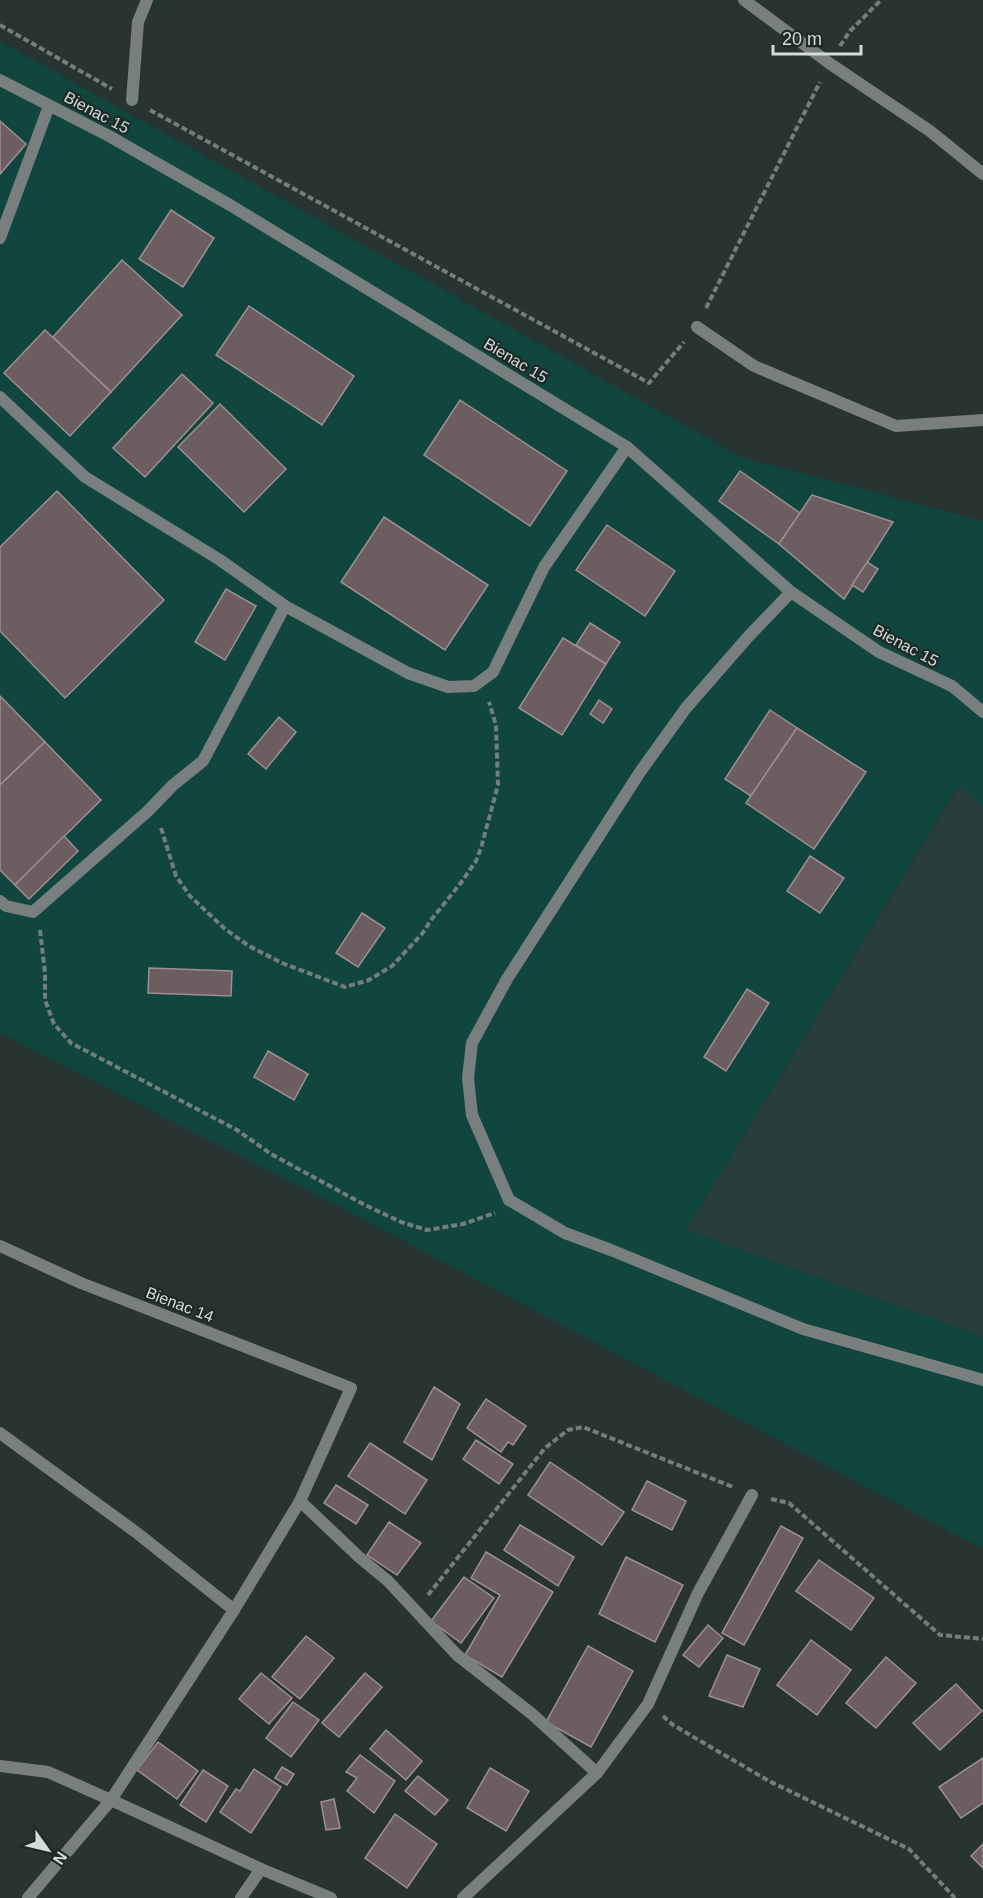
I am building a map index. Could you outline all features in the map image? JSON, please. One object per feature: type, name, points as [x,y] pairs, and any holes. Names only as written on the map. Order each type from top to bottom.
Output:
[{"type":"street","points":[[132,100],[138,22],[147,0]]},
{"type":"street","points":[[744,0],[830,63],[930,131],[983,174]]},
{"type":"street","name":"Bienac 15","points":[[0,80],[109,136],[230,205],[627,447],[791,592],[879,652],[952,686],[983,712]]},
{"type":"street","points":[[0,238],[48,106]]},
{"type":"street","points":[[697,327],[754,366],[896,426],[983,420]]},
{"type":"street","points":[[0,397],[85,477],[220,561],[285,606],[408,673],[448,687],[474,686],[493,672],[544,567],[627,447]]},
{"type":"street","points":[[791,592],[686,708],[653,754],[507,979],[472,1043],[468,1078],[472,1115],[509,1200],[565,1233],[803,1329],[983,1380]]},
{"type":"street","points":[[0,901],[6,906],[33,912],[148,811],[173,785],[203,761],[285,606]]},
{"type":"street","name":"Bienac 14","points":[[0,1246],[81,1284],[351,1388],[300,1500]]},
{"type":"street","points":[[0,1433],[137,1533],[234,1610]]},
{"type":"street","points":[[463,1898],[597,1773],[648,1704],[698,1593],[752,1495]]},
{"type":"street","points":[[28,1898],[111,1800],[234,1610],[300,1500],[359,1557],[388,1581],[457,1655],[532,1714],[597,1773]]},
{"type":"street","points":[[0,1766],[48,1772],[261,1869],[332,1898]]},
{"type":"street","points":[[241,1898],[261,1869]]},
{"type":"path","points":[[0,25],[132,100],[649,383],[697,327],[830,63],[850,31],[881,0]]},
{"type":"path","points":[[148,811],[161,828],[176,876],[190,896],[225,929],[249,946],[282,963],[345,987],[369,980],[392,966],[422,934],[460,884],[482,848],[498,785],[496,725],[488,700],[493,672]]},
{"type":"path","points":[[33,912],[43,948],[45,1000],[54,1024],[71,1043],[237,1130],[272,1154],[364,1205],[401,1222],[427,1230],[464,1224],[497,1212],[509,1200]]},
{"type":"path","points":[[416,1610],[545,1448],[568,1430],[583,1427],[752,1495],[789,1503],[940,1635],[983,1639]]},
{"type":"path","points":[[648,1704],[673,1725],[769,1781],[909,1848],[955,1898]]},
{"type":"shaded area","points":[[960,785],[983,808],[983,1337],[686,1230]]},
{"type":"green space","points":[[0,41],[741,457],[983,521],[983,808],[959,785],[686,1230],[983,1337],[983,1549],[357,1216],[0,1033]]},
{"type":"building","points":[[0,121],[26,144],[0,174]]},
{"type":"building","points":[[171,210],[214,238],[183,287],[139,259]]},
{"type":"building","points":[[122,260],[182,315],[111,392],[53,337]]},
{"type":"building","points":[[249,306],[354,376],[322,425],[216,355]]},
{"type":"building","points":[[45,330],[111,392],[70,436],[4,373]]},
{"type":"building","points":[[182,374],[213,403],[145,477],[113,448]]},
{"type":"building","points":[[460,400],[567,471],[530,526],[424,455]]},
{"type":"building","points":[[220,404],[286,469],[244,512],[178,447]]},
{"type":"building","points":[[740,471],[800,513],[779,544],[719,501]]},
{"type":"building","points":[[57,491],[164,600],[65,698],[0,631],[0,547]]},
{"type":"building","points":[[812,495],[893,522],[844,599],[779,544]]},
{"type":"building","points":[[384,517],[488,585],[445,650],[341,582]]},
{"type":"building","points":[[607,525],[675,571],[645,616],[576,570]]},
{"type":"building","points":[[867,562],[878,569],[863,592],[852,585]]},
{"type":"building","points":[[226,589],[256,606],[225,660],[195,642]]},
{"type":"building","points":[[590,623],[620,642],[606,664],[576,645]]},
{"type":"building","points":[[563,638],[606,664],[562,735],[519,708]]},
{"type":"building","points":[[0,696],[45,742],[1,784],[0,783]]},
{"type":"building","points":[[599,700],[612,709],[603,723],[590,714]]},
{"type":"building","points":[[770,710],[797,728],[751,796],[725,779]]},
{"type":"building","points":[[279,717],[296,732],[266,769],[248,754]]},
{"type":"building","points":[[797,728],[866,772],[814,849],[746,803]]},
{"type":"building","points":[[45,742],[101,800],[15,885],[0,870],[0,785]]},
{"type":"building","points":[[64,836],[78,851],[29,899],[15,885]]},
{"type":"building","points":[[810,856],[844,878],[820,913],[787,891]]},
{"type":"building","points":[[362,913],[385,928],[358,967],[336,953]]},
{"type":"building","points":[[149,968],[232,971],[231,996],[148,993]]},
{"type":"building","points":[[747,989],[769,1003],[726,1071],[704,1057]]},
{"type":"building","points":[[268,1051],[308,1074],[294,1100],[254,1077]]},
{"type":"building","points":[[434,1387],[460,1404],[432,1460],[404,1442]]},
{"type":"building","points":[[486,1399],[526,1426],[513,1445],[508,1442],[501,1452],[467,1428]]},
{"type":"building","points":[[476,1440],[513,1464],[499,1484],[463,1459]]},
{"type":"building","points":[[370,1443],[427,1480],[405,1514],[348,1476]]},
{"type":"building","points":[[550,1462],[624,1512],[602,1545],[528,1495]]},
{"type":"building","points":[[647,1481],[686,1501],[672,1530],[632,1510]]},
{"type":"building","points":[[336,1485],[368,1505],[356,1524],[324,1503]]},
{"type":"building","points":[[389,1522],[421,1543],[397,1575],[367,1555]]},
{"type":"building","points":[[520,1525],[574,1557],[558,1586],[504,1550]]},
{"type":"building","points":[[781,1526],[803,1538],[744,1645],[722,1633]]},
{"type":"building","points":[[486,1552],[553,1592],[502,1677],[465,1655],[500,1595],[471,1578]]},
{"type":"building","points":[[626,1557],[683,1585],[655,1642],[599,1614]]},
{"type":"building","points":[[819,1560],[874,1598],[851,1630],[796,1591]]},
{"type":"building","points":[[464,1577],[494,1598],[461,1643],[431,1621]]},
{"type":"building","points":[[708,1625],[723,1638],[699,1667],[683,1655]]},
{"type":"building","points":[[306,1636],[334,1658],[300,1699],[272,1677]]},
{"type":"building","points":[[811,1640],[851,1670],[817,1715],[777,1685]]},
{"type":"building","points":[[588,1646],[633,1671],[591,1747],[546,1722]]},
{"type":"building","points":[[727,1655],[760,1669],[743,1707],[709,1696]]},
{"type":"building","points":[[886,1657],[916,1683],[876,1728],[846,1703]]},
{"type":"building","points":[[261,1673],[292,1698],[269,1724],[239,1699]]},
{"type":"building","points":[[365,1673],[382,1687],[339,1737],[322,1723]]},
{"type":"building","points":[[956,1684],[982,1711],[940,1750],[913,1723]]},
{"type":"building","points":[[293,1702],[319,1720],[291,1757],[266,1738]]},
{"type":"building","points":[[386,1730],[422,1761],[406,1780],[370,1749]]},
{"type":"building","points":[[158,1742],[198,1771],[177,1799],[137,1770]]},
{"type":"building","points":[[360,1755],[395,1781],[374,1813],[347,1791],[357,1778],[346,1772]]},
{"type":"building","points":[[983,1758],[983,1803],[961,1818],[939,1787]]},
{"type":"building","points":[[282,1767],[294,1774],[287,1785],[275,1778]]},
{"type":"building","points":[[490,1768],[529,1791],[506,1831],[467,1808]]},
{"type":"building","points":[[254,1769],[281,1787],[251,1833],[220,1812],[236,1789],[240,1791]]},
{"type":"building","points":[[203,1770],[228,1786],[206,1822],[180,1805]]},
{"type":"building","points":[[418,1776],[448,1800],[435,1815],[405,1791]]},
{"type":"building","points":[[334,1799],[340,1828],[326,1830],[321,1802]]},
{"type":"building","points":[[395,1814],[437,1844],[407,1888],[365,1858]]},
{"type":"building","points":[[983,1844],[983,1868],[971,1856]]}]
